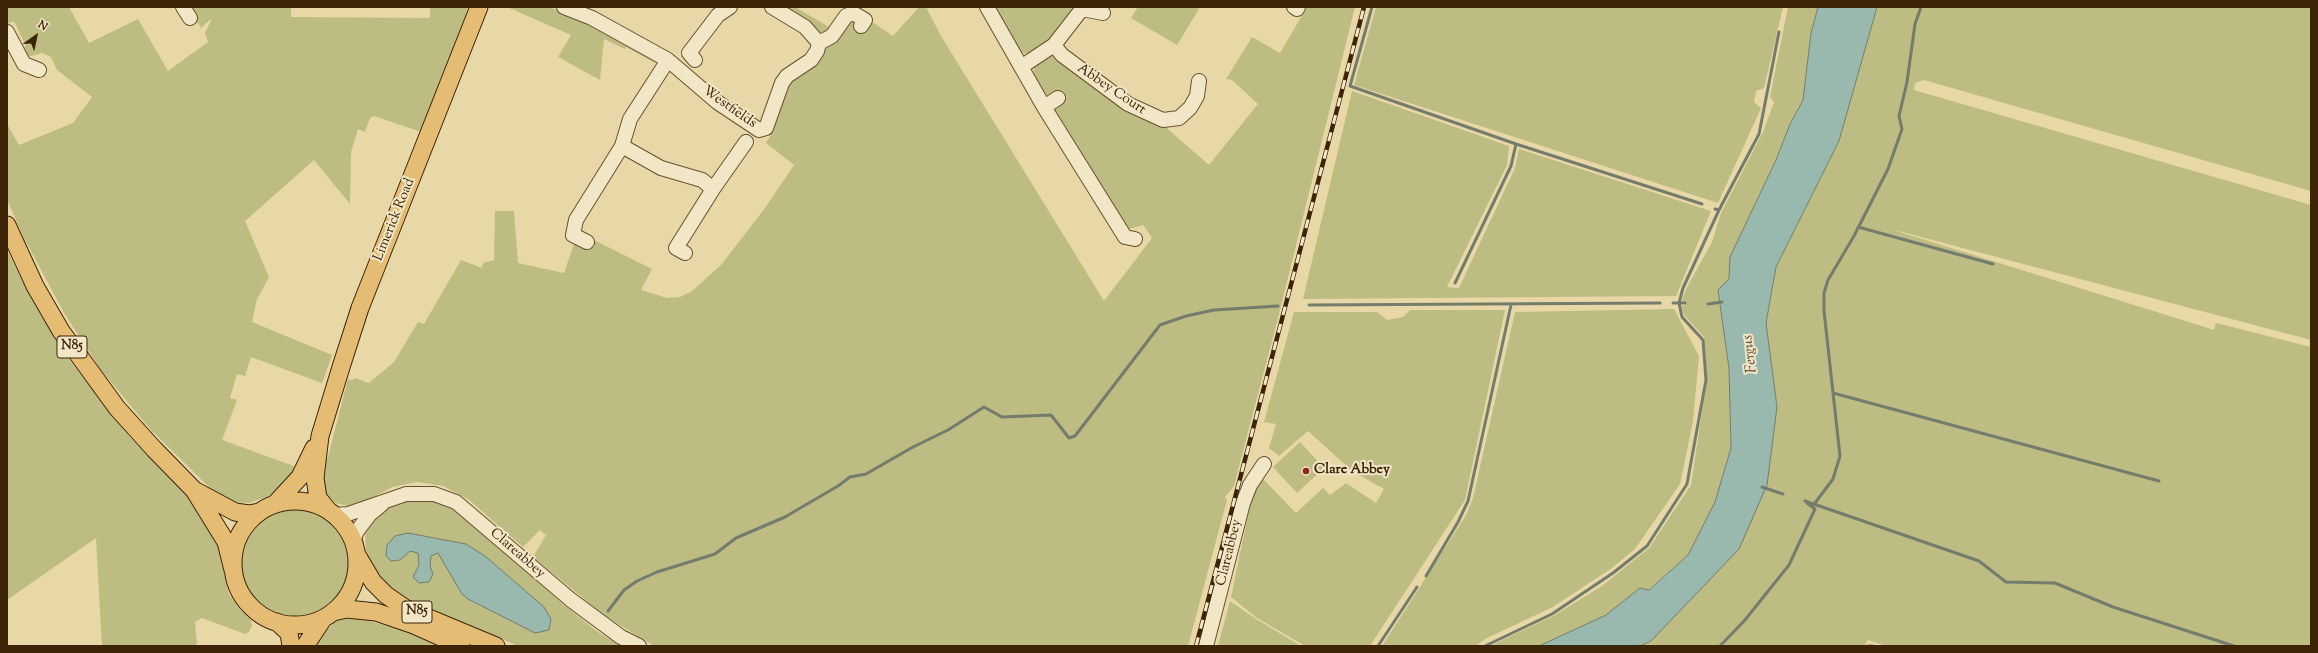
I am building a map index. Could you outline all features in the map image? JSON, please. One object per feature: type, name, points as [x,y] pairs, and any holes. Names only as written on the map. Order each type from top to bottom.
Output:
[{"type":"main road","name":"Limerick Road","points":[[320,436],[360,308],[479,7]]},
{"type":"main road","name":"N85","points":[[7,225],[35,286],[61,331],[88,370],[154,450],[194,490],[226,542],[236,584],[249,604],[262,614],[277,622],[303,623],[347,609],[376,612],[414,625],[461,646]]},
{"type":"main road","points":[[275,504],[300,477],[320,436]]},
{"type":"main road","points":[[320,436],[315,478],[318,498],[331,512]]},
{"type":"main road","name":"N85","points":[[194,490],[236,512],[249,514],[259,512],[275,504],[308,503],[331,512],[355,548],[372,582],[386,595],[405,608],[496,646]]},
{"type":"main road","name":"N85","points":[[232,570],[236,543],[242,530],[259,512]]},
{"type":"main road","points":[[305,646],[328,616],[347,597],[353,586],[355,548]]},
{"type":"main road","points":[[277,622],[289,633],[291,646]]},
{"type":"street","name":"Westfields","points":[[564,7],[594,12],[668,60],[717,102],[758,130],[766,128],[782,83],[787,76],[811,60],[817,51],[819,43],[832,36],[846,16],[853,13],[865,20],[861,26]]},
{"type":"street","points":[[695,60],[689,53],[718,15],[730,7]]},
{"type":"street","points":[[772,7],[805,27],[819,43]]},
{"type":"street","points":[[987,7],[1044,107],[1126,237],[1135,239]]},
{"type":"street","points":[[1294,7],[1297,9],[1298,7]]},
{"type":"street","points":[[1021,67],[1054,45],[1082,9],[1104,13]]},
{"type":"street","points":[[7,32],[24,64],[39,70]]},
{"type":"street","name":"Abbey Court","points":[[1054,45],[1062,55],[1122,100],[1148,115],[1163,120],[1179,118],[1190,108],[1197,96],[1199,81]]},
{"type":"street","points":[[586,242],[573,235],[576,220],[622,146],[630,119],[668,60]]},
{"type":"street","points":[[1044,107],[1058,98]]},
{"type":"street","name":"Westfields","points":[[685,253],[676,248],[713,189],[746,142]]},
{"type":"street","points":[[622,146],[661,168],[702,180],[713,189]]},
{"type":"street","name":"Clareabbey","points":[[1206,646],[1243,503],[1250,485],[1264,464]]},
{"type":"street","name":"Clareabbey","points":[[331,512],[348,514],[386,500],[406,494],[420,492],[434,494],[456,502],[571,600],[621,637],[639,646]]},
{"type":"street","name":"Clareabbey","points":[[355,548],[356,532],[370,514],[386,500]]},
{"type":"shaded area","points":[[7,7],[69,7],[89,43],[138,19],[168,71],[208,42],[205,33],[212,18],[201,28],[192,14],[192,7],[291,7],[291,17],[430,18],[430,7],[467,7],[466,18],[421,132],[374,116],[370,118],[365,132],[358,129],[351,152],[350,204],[314,160],[245,221],[269,277],[257,299],[252,322],[332,355],[322,383],[251,357],[245,376],[237,374],[230,398],[237,400],[222,440],[294,466],[296,472],[283,486],[267,497],[249,503],[231,502],[212,490],[150,429],[101,370],[64,313],[24,238],[7,200],[7,124],[19,145],[73,123],[92,97],[57,70],[51,57],[42,53],[31,56],[23,55],[20,50],[26,46],[14,21],[7,24]]},
{"type":"shaded area","points":[[507,7],[549,7],[577,18],[658,60],[655,63],[626,47],[625,49],[604,39],[600,80],[558,57],[571,35]]},
{"type":"shaded area","points":[[786,7],[795,7],[829,27],[826,32],[817,32]]},
{"type":"shaded area","points":[[919,7],[926,7],[941,36],[1104,301],[1152,238],[1143,225],[1129,229],[1123,224],[1054,114],[1056,106],[1067,97],[1062,91],[1053,96],[1045,94],[1033,76],[1035,65],[1048,56],[1055,57],[1127,110],[1148,121],[1162,124],[1209,165],[1258,104],[1232,80],[1226,79],[1252,37],[1280,53],[1307,7],[1355,7],[1280,310],[1234,486],[1225,497],[1227,500],[1188,646],[654,646],[605,616],[533,557],[546,535],[540,530],[523,547],[468,499],[443,486],[417,482],[392,487],[368,500],[349,506],[335,503],[325,493],[321,482],[323,465],[328,457],[348,379],[353,380],[355,378],[369,383],[394,362],[418,322],[424,324],[461,260],[482,268],[483,263],[494,260],[495,211],[514,211],[518,263],[564,273],[574,244],[586,248],[592,239],[652,269],[641,290],[667,298],[680,297],[692,291],[721,265],[765,208],[794,165],[766,143],[772,133],[771,127],[783,87],[851,21],[854,22],[853,27],[864,33],[872,22],[893,36]]},
{"type":"shaded area","points":[[993,7],[1072,7],[1069,19],[1046,43],[1033,53],[1028,54],[1020,52]]},
{"type":"shaded area","points":[[1138,7],[1196,7],[1199,9],[1177,45],[1131,18]]},
{"type":"shaded area","points":[[1376,7],[1783,7],[1764,88],[1756,91],[1754,102],[1761,108],[1718,203],[1354,85]]},
{"type":"shaded area","points":[[1788,7],[1818,7],[1811,33],[1803,100],[1790,124],[1776,160],[1730,257],[1729,279],[1718,290],[1729,368],[1731,448],[1715,502],[1688,555],[1648,590],[1640,588],[1606,615],[1539,646],[1490,646],[1555,615],[1602,586],[1649,548],[1691,485],[1707,378],[1704,337],[1684,315],[1681,306],[1686,305],[1682,301],[1686,289],[1712,242],[1721,213],[1763,132],[1774,102],[1770,97]]},
{"type":"shaded area","points":[[1877,7],[2311,7],[2311,191],[1924,80],[1915,83],[1914,90],[2311,205],[2311,340],[1887,228],[2214,330],[2216,323],[2311,347],[2311,646],[1886,646],[1868,640],[1864,646],[1640,646],[1652,641],[1777,407],[1766,323],[1776,267],[1839,141]]},
{"type":"shaded area","points":[[1352,91],[1509,146],[1507,165],[1447,287],[1459,288],[1515,168],[1519,149],[1711,211],[1676,296],[1303,299]]},
{"type":"shaded area","points":[[7,250],[23,283],[64,353],[129,436],[199,508],[210,527],[219,551],[229,594],[240,610],[251,620],[252,626],[249,632],[245,634],[202,618],[195,622],[197,646],[102,646],[96,538],[7,600]]},
{"type":"shaded area","points":[[1674,309],[1699,356],[1693,421],[1680,484],[1635,549],[1612,568],[1553,607],[1485,639],[1476,646],[1382,646],[1466,515],[1473,498],[1515,312]]},
{"type":"shaded area","points":[[1410,310],[1505,310],[1465,500],[1370,646],[1305,646],[1257,618],[1231,597],[1253,491],[1262,478],[1296,513],[1323,488],[1330,495],[1346,483],[1376,503],[1384,489],[1352,471],[1308,431],[1279,456],[1269,448],[1276,424],[1264,422],[1294,312],[1377,312],[1387,320],[1403,317]]},
{"type":"shaded area","points":[[1300,442],[1324,468],[1297,493],[1273,467]]},
{"type":"shaded area","points":[[404,500],[439,500],[456,510],[565,606],[598,632],[621,646],[518,646],[400,595],[383,581],[372,566],[366,551],[365,532],[374,518],[387,507]]},
{"type":"shaded area","points":[[295,509],[316,513],[333,525],[345,542],[349,563],[345,584],[333,601],[316,613],[295,617],[274,613],[257,601],[245,584],[241,563],[245,542],[257,525],[274,513]]},
{"type":"shaded area","points":[[1230,601],[1256,619],[1301,646],[1218,646]]},
{"type":"shaded area","points":[[351,616],[402,630],[440,646],[311,646],[339,618]]},
{"type":"water","name":"Fergus","points":[[1818,7],[1877,7],[1839,141],[1776,267],[1766,323],[1777,407],[1767,485],[1739,549],[1651,641],[1640,646],[1539,646],[1606,615],[1640,588],[1649,590],[1688,555],[1715,502],[1731,448],[1729,368],[1718,290],[1729,279],[1730,257],[1776,160],[1790,124],[1803,100],[1811,33]]},
{"type":"water","points":[[408,533],[466,544],[485,556],[544,607],[551,619],[549,630],[535,633],[468,599],[462,594],[438,553],[431,556],[430,566],[433,574],[429,582],[419,583],[413,577],[419,565],[418,553],[410,551],[400,560],[391,561],[386,556],[387,545],[395,536]]},
{"type":"waterway","points":[[1372,7],[1350,86],[1516,144],[1702,204]]},
{"type":"waterway","points":[[1815,503],[1833,479],[1840,456],[1824,311],[1824,293],[1828,280],[1854,236],[1888,169],[1902,129],[1899,116],[1907,82],[1915,24],[1921,7]]},
{"type":"waterway","points":[[1719,210],[1759,134],[1779,32]]},
{"type":"waterway","points":[[1455,283],[1511,166],[1516,144]]},
{"type":"waterway","points":[[1485,646],[1552,614],[1613,573],[1647,546],[1687,484],[1706,380],[1703,340],[1682,317],[1679,303],[1683,288],[1719,210],[1715,209]]},
{"type":"waterway","points":[[1858,227],[1993,264]]},
{"type":"waterway","points":[[1708,304],[1722,302]]},
{"type":"waterway","points":[[1309,305],[1660,303]]},
{"type":"waterway","points":[[1673,303],[1685,303]]},
{"type":"waterway","points":[[1426,576],[1458,522],[1468,501],[1511,305]]},
{"type":"waterway","points":[[608,611],[624,590],[637,581],[657,572],[715,554],[736,538],[785,517],[838,486],[850,477],[866,474],[913,447],[948,430],[984,407],[1002,417],[1051,415],[1069,438],[1075,436],[1160,325],[1186,316],[1214,310],[1278,306]]},
{"type":"waterway","points":[[1833,393],[2159,481]]},
{"type":"waterway","points":[[1762,487],[1783,494]]},
{"type":"waterway","points":[[1805,501],[1979,561],[2006,582],[2055,583],[2113,607],[2234,646]]},
{"type":"waterway","points":[[1720,646],[1745,620],[1789,565],[1815,509],[1807,503]]},
{"type":"waterway","points":[[1378,646],[1417,587]]},
{"type":"waterway","points":[[1868,646],[1873,646]]},
{"type":"railway","points":[[1196,646],[1364,7]]},
{"type":"place","name":"Clare Abbey","points":[[1306,471]]}]
